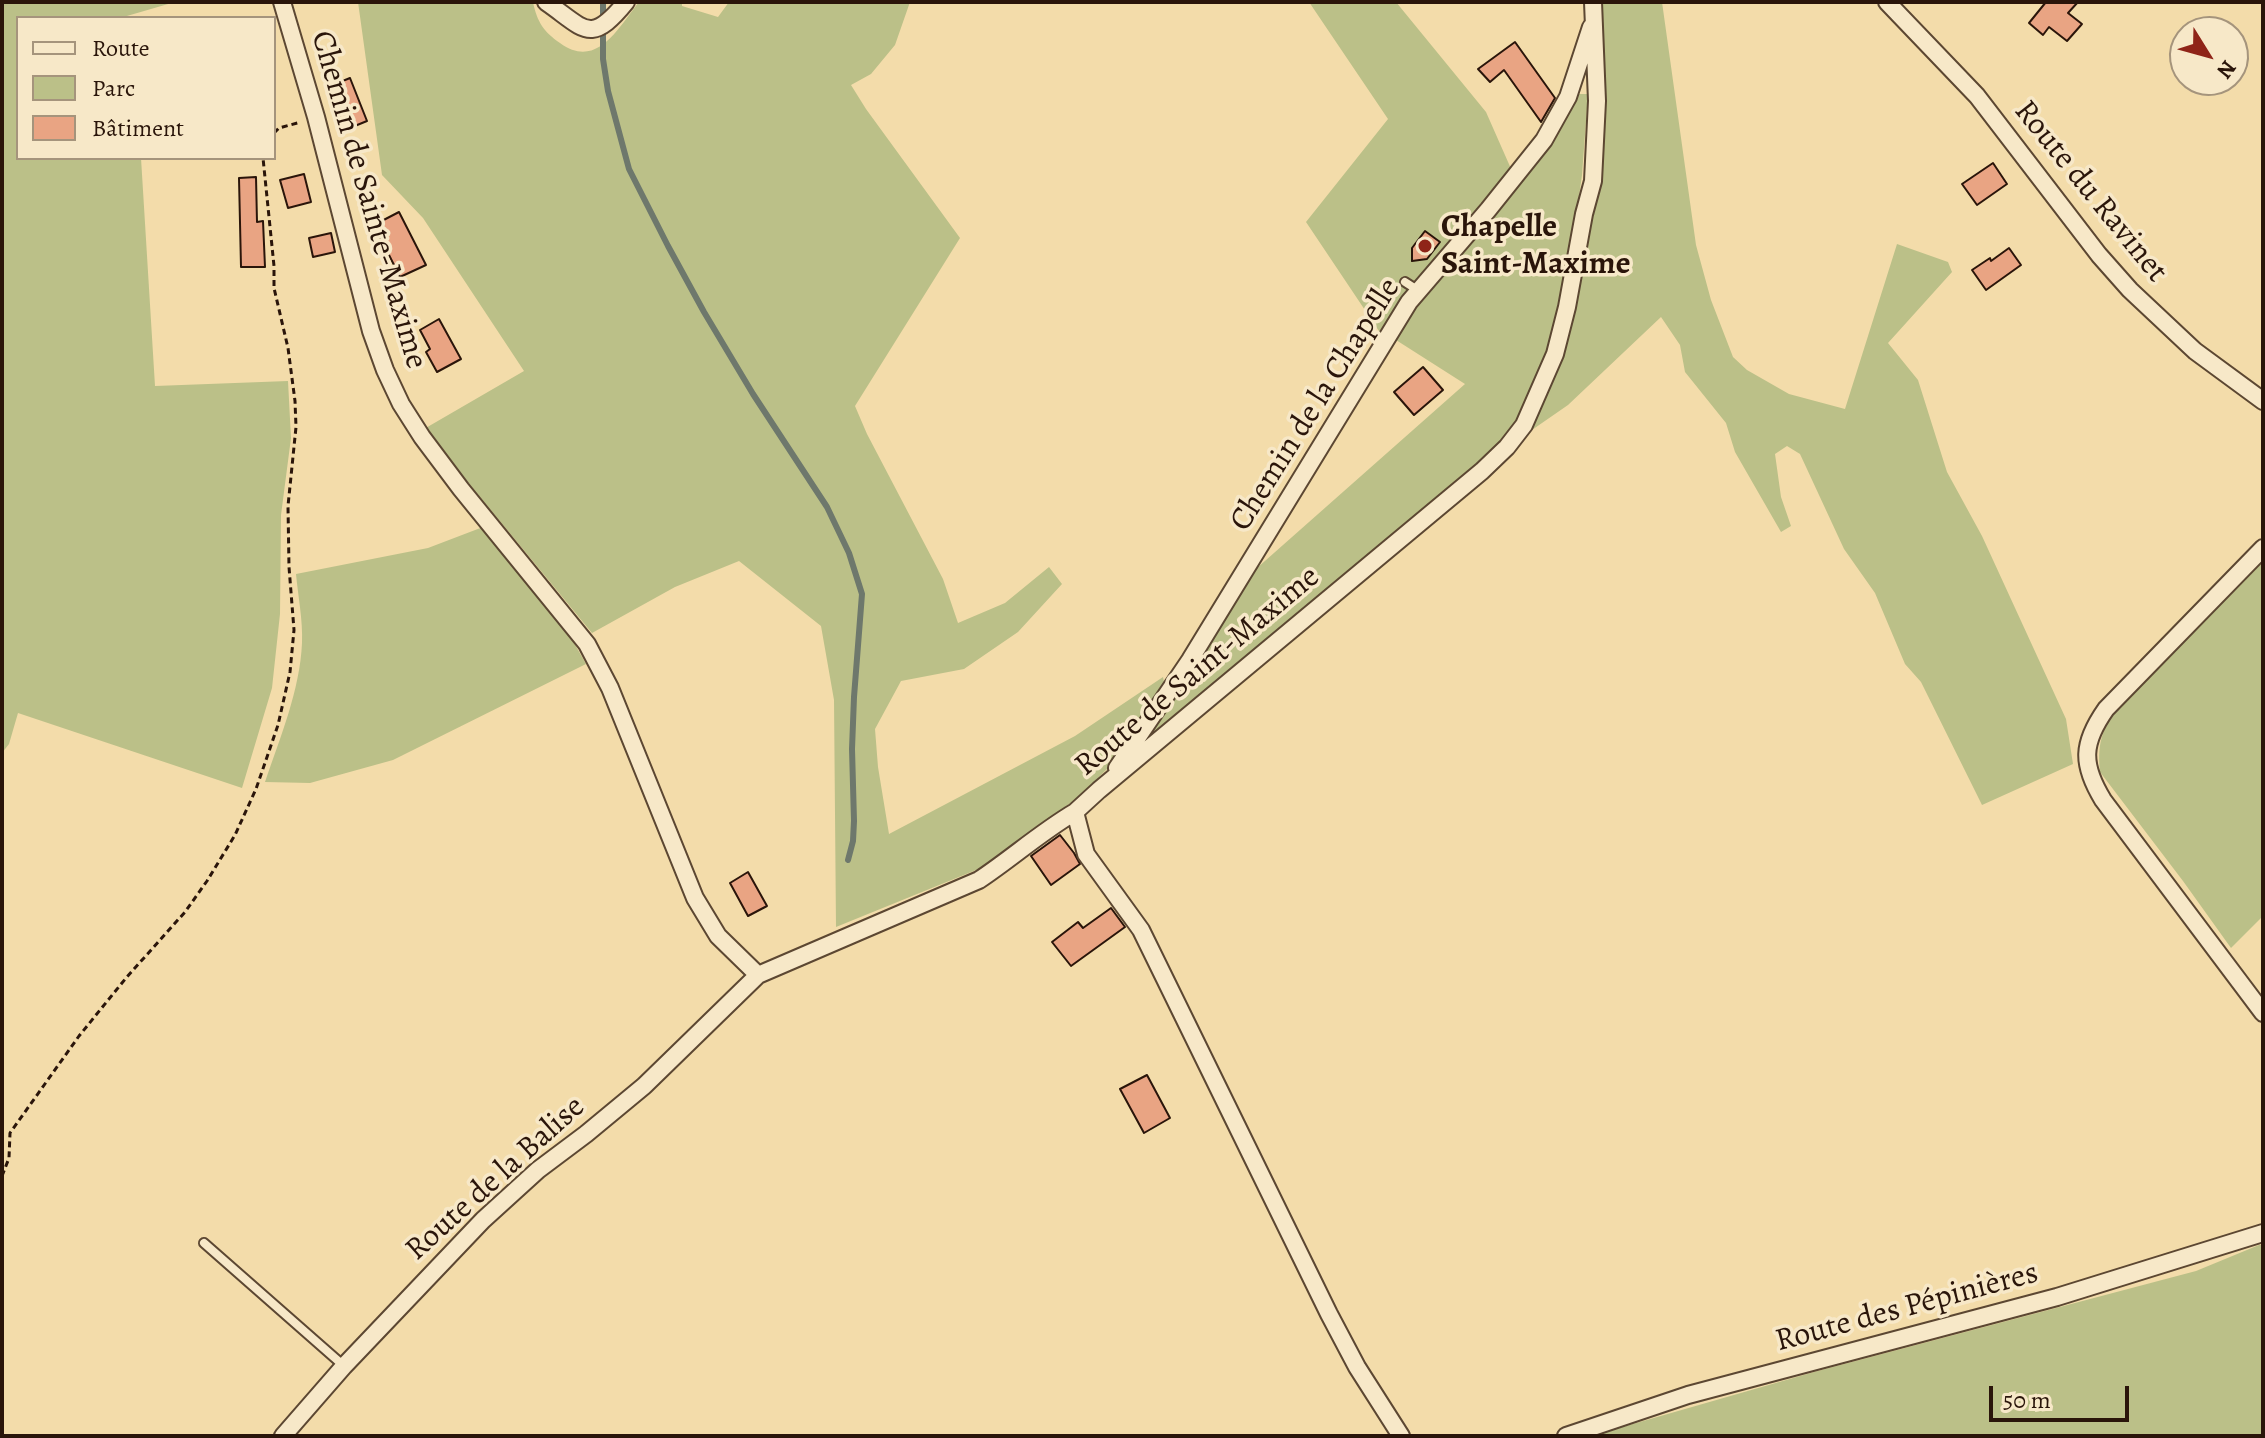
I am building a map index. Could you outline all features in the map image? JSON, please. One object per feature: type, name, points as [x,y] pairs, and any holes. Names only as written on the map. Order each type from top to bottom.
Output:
[{"type":"street","name":"Chemin de Sainte-Maxime","points":[[282,2],[316,117],[371,331],[401,404],[461,489],[587,644],[621,713],[695,898],[718,936],[758,975]]},
{"type":"street","points":[[552,4],[586,30],[605,24],[626,2]]},
{"type":"street","name":"Route du Ravinet","points":[[1887,2],[1977,96],[2099,255],[2130,290],[2195,351],[2263,401]]},
{"type":"street","name":"Chemin de la Chapelle","points":[[1107,783],[1198,648],[1409,302],[1412,286],[1471,231],[1544,140],[1568,97],[1594,10]]},
{"type":"street","name":"Route de Saint-Maxime","points":[[1401,1436],[1363,1378],[1329,1314],[1141,930],[1086,854],[1075,812],[1482,471],[1524,425],[1555,354],[1593,181],[1597,101],[1594,10]]},
{"type":"street","points":[[2263,548],[2106,709],[2088,739],[2086,755],[2092,782],[2103,800],[2263,1013]]},
{"type":"street","points":[[758,975],[979,880],[1075,812]]},
{"type":"street","name":"Route de la Balise","points":[[283,1436],[344,1366],[483,1220],[538,1170],[644,1086],[758,975]]},
{"type":"street","name":"Route des Pépinières","points":[[1566,1436],[1688,1395],[2043,1301],[2263,1233]]},
{"type":"lane","points":[[204,1243],[344,1366]]},
{"type":"path","points":[[276,131],[316,117]]},
{"type":"path","points":[[2,1176],[9,1158],[10,1133],[79,1036],[185,912],[207,881],[235,835],[251,800],[278,725],[290,672],[294,630],[288,506],[296,427],[288,348],[274,288],[263,160]]},
{"type":"path","points":[[2,1131],[10,1133]]},
{"type":"green space","points":[[2,2],[175,2],[127,16],[16,16],[16,160],[141,160],[155,386],[288,381],[291,438],[281,515],[280,614],[272,688],[242,788],[18,713],[9,744],[2,753]]},
{"type":"green space","points":[[358,2],[533,2],[539,21],[550,35],[573,50],[585,52],[596,49],[615,34],[639,2],[682,2],[682,6],[718,17],[729,2],[910,2],[895,45],[871,74],[851,85],[960,238],[855,406],[943,579],[958,623],[1005,603],[1049,567],[1062,584],[1018,632],[964,669],[901,681],[875,729],[889,834],[1075,736],[1163,677],[1165,686],[1108,768],[1079,797],[981,868],[836,927],[834,700],[821,626],[739,561],[675,587],[592,633],[424,429],[524,371],[423,218],[382,175]]},
{"type":"green space","points":[[1309,2],[1396,2],[1486,112],[1512,171],[1381,334],[1306,222],[1388,119]]},
{"type":"green space","points":[[1598,2],[1662,2],[1696,245],[1711,300],[1733,357],[1747,370],[1789,394],[1845,409],[1897,244],[1948,262],[1952,272],[1888,343],[1918,380],[1947,472],[1982,536],[2066,719],[2073,764],[1982,805],[1921,682],[1905,664],[1875,593],[1844,549],[1800,454],[1787,446],[1775,454],[1781,497],[1791,526],[1781,532],[1735,452],[1726,423],[1685,372],[1680,345],[1661,317],[1568,405],[1529,432],[1562,350],[1598,179],[1604,80]]},
{"type":"green space","points":[[1578,94],[1588,94],[1576,218],[1545,366],[1521,419],[1476,470],[1131,757],[1257,568],[1465,384],[1396,340],[1425,292],[1525,177],[1556,134]]},
{"type":"green space","points":[[483,527],[573,641],[586,664],[393,760],[310,783],[265,782],[288,714],[300,661],[302,626],[296,574],[428,548]]},
{"type":"green space","points":[[2263,562],[2263,916],[2231,948],[2100,772],[2100,751],[2106,726],[2123,702]]},
{"type":"green space","points":[[2263,1245],[2263,1436],[1591,1436],[1814,1372],[2196,1271]]},
{"type":"building","points":[[2046,2],[2078,2],[2068,13],[2082,24],[2067,41],[2049,27],[2043,35],[2029,23]]},
{"type":"building","points":[[1515,42],[1555,98],[1541,122],[1504,70],[1490,82],[1478,69]]},
{"type":"building","points":[[350,78],[367,121],[345,130],[328,87]]},
{"type":"building","points":[[1993,163],[2007,184],[1977,205],[1962,184]]},
{"type":"building","points":[[304,174],[311,202],[288,208],[280,180]]},
{"type":"building","points":[[256,177],[257,222],[263,221],[265,267],[241,267],[239,178]]},
{"type":"building","points":[[399,212],[426,265],[400,277],[374,225]]},
{"type":"building","name":"Chapelle Saint-Maxime","points":[[1425,231],[1440,242],[1427,259],[1412,261],[1412,248]]},
{"type":"building","points":[[331,233],[335,252],[313,257],[309,238]]},
{"type":"building","points":[[2009,248],[2021,265],[1986,290],[1972,270]]},
{"type":"building","points":[[439,319],[461,359],[437,372],[426,352],[430,349],[420,330]]},
{"type":"building","points":[[1423,367],[1443,390],[1414,415],[1394,392]]},
{"type":"building","points":[[1060,835],[1080,864],[1051,885],[1031,856]]},
{"type":"building","points":[[748,872],[767,906],[748,916],[730,883]]},
{"type":"building","points":[[1111,908],[1125,927],[1071,966],[1052,942],[1078,922],[1083,928]]},
{"type":"building","points":[[1147,1075],[1170,1118],[1144,1133],[1120,1089]]},
{"type":"waterway","points":[[603,2],[603,59],[608,91],[629,169],[704,312],[827,507],[849,553],[862,594],[852,749],[853,841],[848,860]]},
{"type":"place","name":"Chapelle Saint-Maxime","points":[[1425,246]]}]
